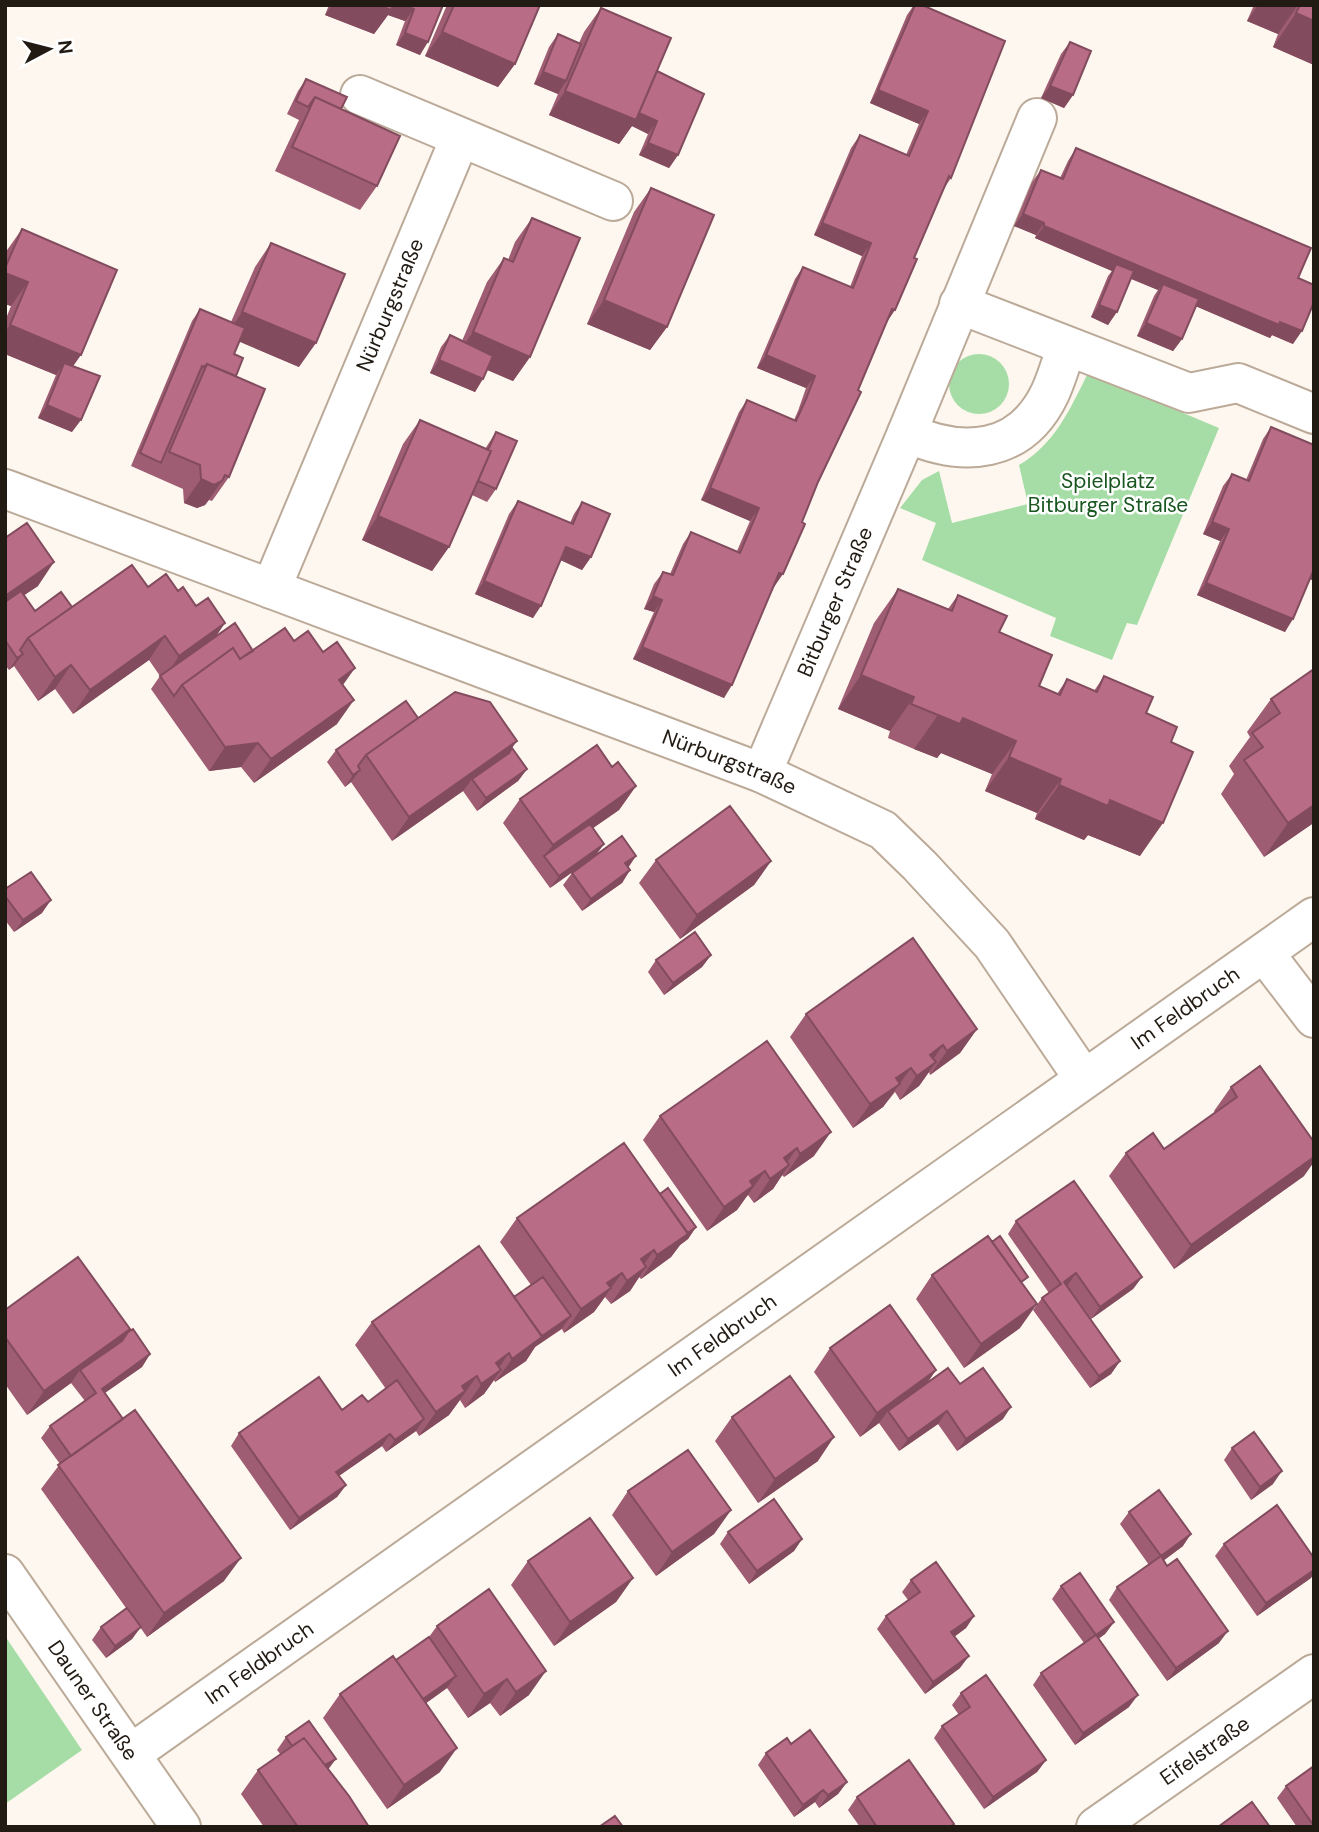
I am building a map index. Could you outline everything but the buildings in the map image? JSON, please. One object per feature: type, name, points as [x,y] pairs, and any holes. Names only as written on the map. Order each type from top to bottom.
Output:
[{"type":"street","points":[[360,95],[613,201]]},
{"type":"street","name":"Bitburger Straße","points":[[762,773],[1037,118]]},
{"type":"street","name":"Nürburgstraße","points":[[271,589],[460,138]]},
{"type":"street","points":[[960,304],[1189,393],[1238,383],[1314,414]]},
{"type":"street","points":[[907,433],[936,446],[966,449],[1001,444],[1027,426],[1049,395],[1066,347]]},
{"type":"street","name":"Nürburgstraße","points":[[5,489],[762,773],[883,830],[992,944],[1084,1079]]},
{"type":"street","name":"Im Feldbruch","points":[[132,1754],[1314,917]]},
{"type":"street","points":[[1265,954],[1314,1018]]},
{"type":"street","name":"Dauner Straße","points":[[5,1574],[181,1827]]},
{"type":"street","name":"Eifelstraße","points":[[1096,1827],[1314,1674]]},
{"type":"green space","points":[[973,354],[985,354],[1004,367],[1009,384],[1007,396],[996,409],[985,414],[973,414],[954,401],[949,390],[949,378],[962,359]]},
{"type":"green space","name":"Spielplatz Bitburger Straße","points":[[1088,373],[1219,428],[1137,625],[1127,623],[1112,660],[1050,636],[1056,618],[922,560],[936,523],[900,508],[922,480],[939,471],[952,523],[1028,504],[1019,465],[1052,436]]},
{"type":"green space","points":[[5,1636],[82,1750],[5,1804]]}]
